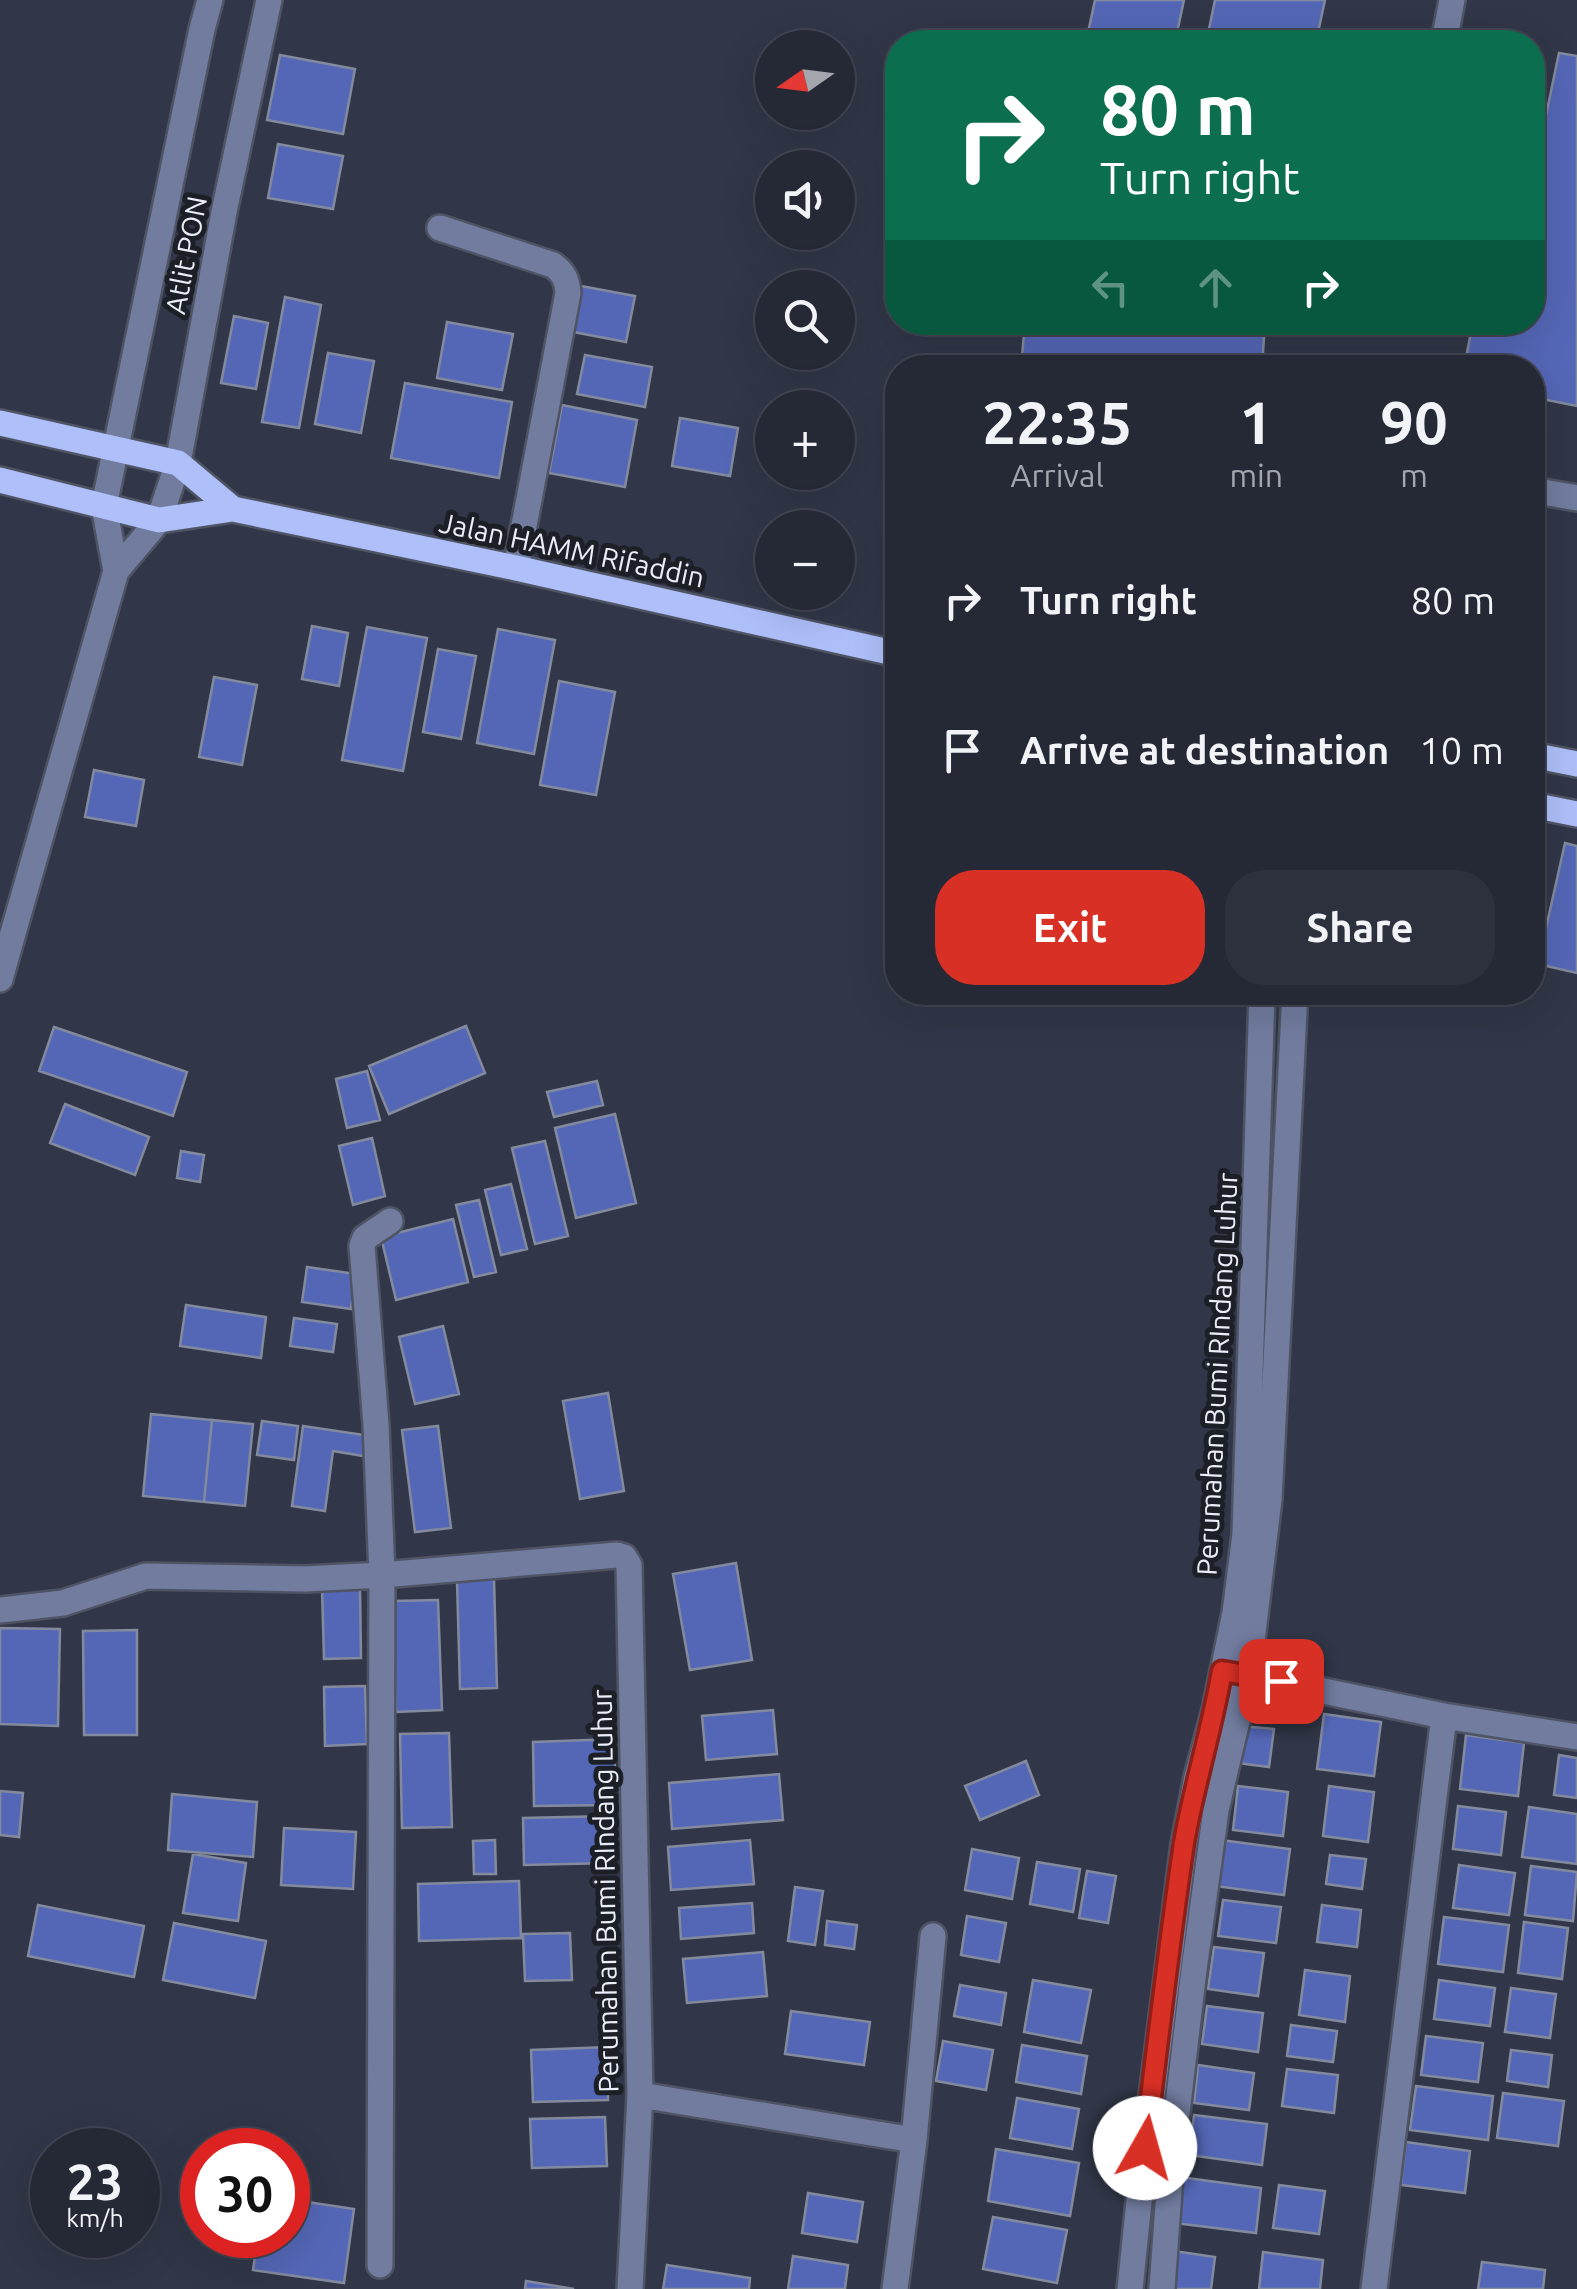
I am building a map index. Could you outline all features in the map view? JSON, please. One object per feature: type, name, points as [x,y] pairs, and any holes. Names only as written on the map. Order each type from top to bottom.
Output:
[{"type":"main road","points":[[0,423],[178,463]]},
{"type":"main road","name":"Jalan HAMM Rifaddin","points":[[178,463],[232,509]]},
{"type":"main road","points":[[0,480],[160,520]]},
{"type":"main road","name":"Jalan HAMM Rifaddin","points":[[160,520],[232,509],[885,651]]},
{"type":"main road","points":[[1545,757],[1577,764]]},
{"type":"main road","points":[[1545,808],[1577,814]]},
{"type":"street","name":"Atlit PON","points":[[104,506],[210,0]]},
{"type":"street","name":"Atlit PON","points":[[160,520],[178,463],[224,212],[269,0]]},
{"type":"street","points":[[1446,30],[1452,0]]},
{"type":"street","points":[[440,228],[553,266],[567,282],[516,568]]},
{"type":"street","points":[[1545,492],[1577,498]]},
{"type":"street","points":[[104,506],[116,571]]},
{"type":"street","points":[[0,979],[116,571],[160,520]]},
{"type":"street","name":"Perumahan Bumi RIndang Luhur","points":[[1130,2289],[1184,1844],[1196,1777],[1215,1710],[1235,1672],[1235,1613],[1246,1534],[1262,1005]]},
{"type":"street","points":[[1162,2289],[1172,2164],[1216,1810],[1235,1672],[1269,1499],[1294,1005]]},
{"type":"street","points":[[380,2265],[382,1575],[376,1425],[362,1246],[365,1238],[390,1221]]},
{"type":"street","name":"Perumahan Bumi RIndang Luhur","points":[[382,1575],[617,1555],[628,1562],[640,2096],[630,2289]]},
{"type":"street","points":[[0,1610],[62,1603],[146,1576],[297,1579],[382,1575]]},
{"type":"street","points":[[1235,1672],[1444,1716],[1577,1737]]},
{"type":"street","points":[[1374,2289],[1444,1716]]},
{"type":"street","points":[[896,2289],[933,1936]]},
{"type":"street","points":[[640,2096],[914,2140]]},
{"type":"building","points":[[1095,0],[1184,0],[1178,30],[1089,30]]},
{"type":"building","points":[[1215,0],[1325,0],[1319,30],[1209,29]]},
{"type":"building","points":[[1559,53],[1577,56],[1577,406],[1545,400],[1545,355],[1467,355],[1470,335],[1545,335],[1545,120]]},
{"type":"building","points":[[280,55],[355,69],[343,134],[267,120]]},
{"type":"building","points":[[278,144],[343,156],[333,209],[268,198]]},
{"type":"building","points":[[581,286],[635,296],[626,342],[573,332]]},
{"type":"building","points":[[285,297],[321,305],[299,428],[262,422]]},
{"type":"building","points":[[234,316],[268,323],[256,389],[221,383]]},
{"type":"building","points":[[447,322],[513,334],[502,390],[437,378]]},
{"type":"building","points":[[1024,335],[1264,335],[1263,355],[1022,355]]},
{"type":"building","points":[[328,353],[374,361],[361,433],[315,424]]},
{"type":"building","points":[[585,355],[652,367],[645,407],[577,394]]},
{"type":"building","points":[[405,383],[512,402],[499,478],[391,458]]},
{"type":"building","points":[[562,405],[637,420],[625,487],[549,473]]},
{"type":"building","points":[[680,418],[738,428],[730,476],[672,466]]},
{"type":"building","points":[[312,626],[348,633],[339,686],[302,679]]},
{"type":"building","points":[[367,627],[427,638],[403,771],[342,760]]},
{"type":"building","points":[[498,629],[555,640],[534,754],[477,743]]},
{"type":"building","points":[[438,649],[476,656],[461,739],[423,732]]},
{"type":"building","points":[[214,677],[257,685],[242,765],[199,757]]},
{"type":"building","points":[[559,681],[615,692],[596,795],[540,785]]},
{"type":"building","points":[[94,770],[144,780],[136,826],[85,817]]},
{"type":"building","points":[[1565,843],[1577,846],[1577,973],[1545,966],[1545,933]]},
{"type":"building","points":[[466,1026],[485,1073],[389,1114],[369,1066]]},
{"type":"building","points":[[54,1027],[187,1072],[173,1116],[39,1071]]},
{"type":"building","points":[[367,1071],[380,1120],[347,1128],[336,1079]]},
{"type":"building","points":[[597,1081],[603,1105],[554,1117],[547,1092]]},
{"type":"building","points":[[65,1104],[149,1137],[135,1175],[50,1143]]},
{"type":"building","points":[[615,1114],[636,1203],[576,1218],[555,1128]]},
{"type":"building","points":[[372,1138],[385,1196],[353,1205],[339,1146]]},
{"type":"building","points":[[545,1141],[568,1236],[535,1244],[512,1148]]},
{"type":"building","points":[[181,1151],[204,1155],[200,1182],[177,1178]]},
{"type":"building","points":[[511,1184],[527,1249],[501,1255],[485,1190]]},
{"type":"building","points":[[479,1200],[496,1272],[474,1277],[456,1205]]},
{"type":"building","points":[[453,1219],[468,1282],[396,1300],[381,1237]]},
{"type":"building","points":[[307,1267],[356,1274],[351,1309],[302,1302]]},
{"type":"building","points":[[186,1305],[266,1317],[261,1358],[180,1346]]},
{"type":"building","points":[[294,1318],[337,1324],[333,1352],[290,1346]]},
{"type":"building","points":[[443,1326],[459,1394],[415,1404],[399,1337]]},
{"type":"building","points":[[608,1393],[624,1491],[580,1499],[563,1401]]},
{"type":"building","points":[[151,1414],[212,1420],[204,1502],[143,1496]]},
{"type":"building","points":[[212,1420],[253,1424],[245,1506],[204,1502]]},
{"type":"building","points":[[262,1421],[298,1426],[294,1460],[257,1455]]},
{"type":"building","points":[[303,1426],[371,1436],[369,1457],[333,1451],[325,1511],[292,1506]]},
{"type":"building","points":[[438,1426],[451,1528],[415,1532],[402,1430]]},
{"type":"building","points":[[736,1563],[752,1660],[690,1670],[673,1574]]},
{"type":"building","points":[[494,1579],[497,1688],[460,1689],[457,1581]]},
{"type":"building","points":[[360,1588],[361,1658],[324,1659],[322,1589]]},
{"type":"building","points":[[438,1600],[442,1710],[396,1712],[393,1601]]},
{"type":"building","points":[[0,1628],[60,1629],[58,1726],[0,1724]]},
{"type":"building","points":[[137,1630],[137,1735],[84,1735],[83,1631]]},
{"type":"building","points":[[365,1686],[367,1744],[325,1746],[324,1687]]},
{"type":"building","points":[[773,1710],[777,1754],[706,1760],[702,1716]]},
{"type":"building","points":[[1324,1714],[1381,1722],[1374,1776],[1317,1769]]},
{"type":"building","points":[[1241,1726],[1274,1729],[1269,1767],[1237,1763]]},
{"type":"building","points":[[449,1733],[452,1827],[402,1828],[400,1734]]},
{"type":"building","points":[[1466,1735],[1524,1743],[1518,1796],[1460,1789]]},
{"type":"building","points":[[614,1739],[616,1805],[534,1806],[533,1742]]},
{"type":"building","points":[[1559,1755],[1577,1758],[1577,1798],[1554,1795]]},
{"type":"building","points":[[1026,1761],[1039,1795],[980,1820],[965,1786]]},
{"type":"building","points":[[779,1774],[783,1820],[672,1829],[669,1783]]},
{"type":"building","points":[[1238,1786],[1288,1792],[1283,1836],[1233,1830]]},
{"type":"building","points":[[1329,1786],[1374,1792],[1368,1842],[1323,1836]]},
{"type":"building","points":[[0,1791],[23,1793],[19,1837],[0,1835]]},
{"type":"building","points":[[172,1794],[257,1802],[253,1857],[168,1850]]},
{"type":"building","points":[[1458,1806],[1506,1812],[1501,1855],[1453,1849]]},
{"type":"building","points":[[1529,1807],[1577,1814],[1577,1864],[1522,1857]]},
{"type":"building","points":[[609,1816],[610,1863],[524,1865],[523,1818]]},
{"type":"building","points":[[284,1828],[356,1832],[353,1889],[281,1885]]},
{"type":"building","points":[[495,1840],[496,1874],[474,1874],[473,1841]]},
{"type":"building","points":[[750,1840],[754,1884],[671,1890],[668,1847]]},
{"type":"building","points":[[1221,1840],[1290,1849],[1284,1895],[1215,1886]]},
{"type":"building","points":[[972,1849],[1019,1858],[1012,1899],[965,1890]]},
{"type":"building","points":[[193,1854],[246,1863],[238,1921],[183,1913]]},
{"type":"building","points":[[1330,1855],[1366,1859],[1362,1889],[1326,1884]]},
{"type":"building","points":[[1037,1862],[1080,1869],[1073,1912],[1030,1904]]},
{"type":"building","points":[[1459,1865],[1515,1873],[1509,1915],[1453,1908]]},
{"type":"building","points":[[1531,1866],[1577,1872],[1573,1921],[1525,1915]]},
{"type":"building","points":[[1087,1871],[1116,1876],[1108,1923],[1079,1918]]},
{"type":"building","points":[[519,1881],[521,1938],[419,1941],[418,1884]]},
{"type":"building","points":[[795,1887],[823,1891],[815,1945],[788,1941]]},
{"type":"building","points":[[1223,1900],[1281,1907],[1276,1943],[1218,1936]]},
{"type":"building","points":[[752,1903],[754,1933],[681,1939],[679,1908]]},
{"type":"building","points":[[38,1905],[144,1926],[134,1977],[28,1956]]},
{"type":"building","points":[[1322,1905],[1361,1910],[1357,1947],[1317,1942]]},
{"type":"building","points":[[967,1916],[1006,1923],[999,1962],[961,1955]]},
{"type":"building","points":[[1444,1917],[1509,1925],[1503,1972],[1438,1964]]},
{"type":"building","points":[[827,1921],[857,1925],[854,1949],[825,1945]]},
{"type":"building","points":[[1524,1922],[1568,1928],[1562,1979],[1518,1973]]},
{"type":"building","points":[[174,1923],[266,1941],[255,1998],[163,1980]]},
{"type":"building","points":[[570,1933],[572,1980],[525,1981],[523,1934]]},
{"type":"building","points":[[1214,1947],[1264,1953],[1258,1996],[1208,1989]]},
{"type":"building","points":[[763,1952],[767,1996],[687,2003],[683,1959]]},
{"type":"building","points":[[1305,1970],[1350,1976],[1345,2022],[1299,2015]]},
{"type":"building","points":[[1033,1980],[1091,1990],[1081,2043],[1024,2032]]},
{"type":"building","points":[[1439,1980],[1495,1988],[1490,2026],[1434,2019]]},
{"type":"building","points":[[960,1985],[1006,1993],[1001,2025],[954,2016]]},
{"type":"building","points":[[1511,1988],[1556,1994],[1550,2038],[1505,2032]]},
{"type":"building","points":[[1207,2006],[1263,2013],[1258,2052],[1202,2044]]},
{"type":"building","points":[[791,2011],[870,2022],[864,2065],[785,2054]]},
{"type":"building","points":[[1291,2025],[1337,2031],[1333,2062],[1287,2056]]},
{"type":"building","points":[[1426,2036],[1483,2043],[1478,2082],[1421,2075]]},
{"type":"building","points":[[943,2041],[993,2050],[986,2090],[936,2081]]},
{"type":"building","points":[[1022,2045],[1087,2056],[1081,2094],[1016,2082]]},
{"type":"building","points":[[607,2047],[608,2100],[533,2102],[531,2050]]},
{"type":"building","points":[[1511,2050],[1552,2055],[1548,2087],[1507,2081]]},
{"type":"building","points":[[1198,2065],[1254,2073],[1249,2110],[1194,2103]]},
{"type":"building","points":[[1287,2069],[1338,2075],[1334,2113],[1282,2106]]},
{"type":"building","points":[[1416,2086],[1493,2096],[1488,2140],[1410,2130]]},
{"type":"building","points":[[1503,2093],[1564,2101],[1558,2146],[1497,2138]]},
{"type":"building","points":[[1017,2098],[1079,2109],[1072,2149],[1010,2138]]},
{"type":"building","points":[[1194,2115],[1267,2124],[1262,2165],[1189,2155]]},
{"type":"building","points":[[605,2117],[607,2166],[532,2168],[530,2119]]},
{"type":"building","points":[[1406,2142],[1470,2151],[1465,2193],[1401,2185]]},
{"type":"building","points":[[996,2149],[1079,2163],[1070,2216],[988,2201]]},
{"type":"building","points":[[1180,2177],[1261,2188],[1256,2233],[1174,2223]]},
{"type":"building","points":[[1279,2185],[1325,2191],[1319,2234],[1273,2228]]},
{"type":"building","points":[[808,2193],[863,2202],[857,2242],[802,2233]]},
{"type":"building","points":[[310,2202],[354,2209],[344,2283],[253,2270],[255,2258],[310,2258]]},
{"type":"building","points":[[993,2217],[1067,2230],[1057,2283],[983,2269]]},
{"type":"building","points":[[1174,2251],[1215,2257],[1211,2289],[1170,2289]]},
{"type":"building","points":[[1263,2252],[1323,2260],[1320,2289],[1259,2289]]},
{"type":"building","points":[[793,2256],[848,2265],[845,2289],[788,2289]]},
{"type":"building","points":[[1482,2262],[1545,2270],[1543,2289],[1478,2289]]},
{"type":"building","points":[[667,2265],[750,2278],[749,2289],[663,2289]]},
{"type":"building","points":[[526,2281],[574,2289],[525,2289]]},
{"type":"route","points":[[1145,2148],[1184,1844],[1222,1671],[1281,1681]]}]
